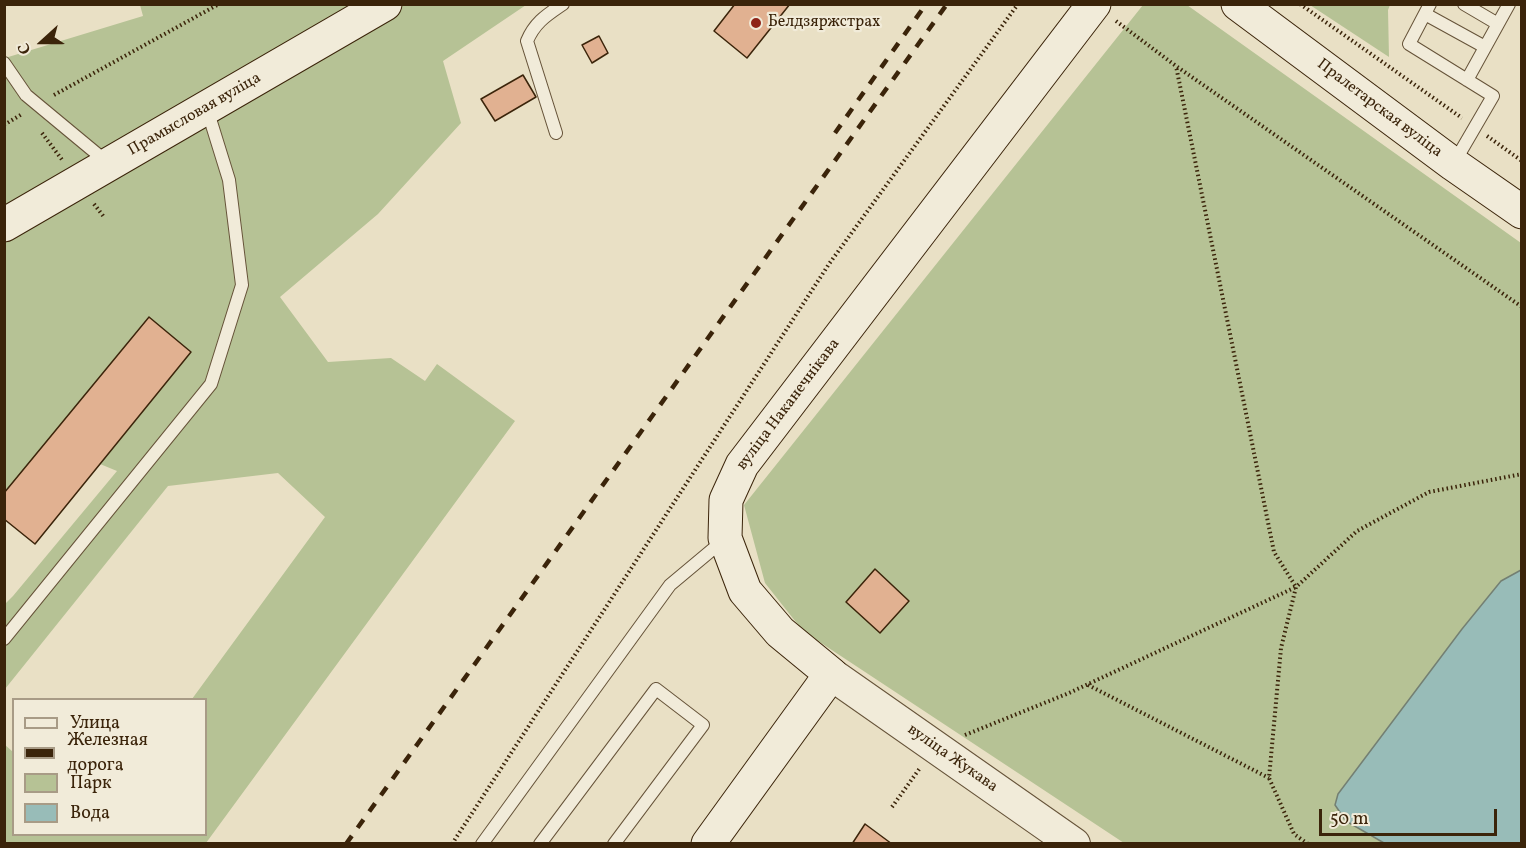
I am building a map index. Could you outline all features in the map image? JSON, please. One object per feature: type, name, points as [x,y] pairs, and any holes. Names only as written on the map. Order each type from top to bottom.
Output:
[{"type":"main road","name":"Прамысловая вуліца","points":[[4,225],[385,4]]},
{"type":"main road","name":"Пралетарская вуліца","points":[[1238,4],[1521,212]]},
{"type":"main road","name":"вуліца Наканечнікава","points":[[831,674],[780,632],[745,591],[726,538],[726,500],[742,465],[1103,11]]},
{"type":"main road","points":[[708,843],[831,674]]},
{"type":"street","name":"вуліца Жукава","points":[[831,674],[1074,843]]},
{"type":"lane","points":[[556,133],[527,41],[532,28],[563,4]]},
{"type":"lane","points":[[1464,4],[1498,24]]},
{"type":"lane","points":[[1467,80],[1509,4]]},
{"type":"lane","points":[[1453,164],[1493,96],[1409,44],[1427,9],[1485,47]]},
{"type":"lane","points":[[4,63],[26,95],[109,164]]},
{"type":"lane","points":[[4,639],[211,384],[242,285],[229,180],[207,108]]},
{"type":"lane","points":[[482,843],[670,585],[726,538]]},
{"type":"lane","points":[[540,843],[656,689],[703,725],[614,843]]},
{"type":"path","points":[[4,125],[219,4]]},
{"type":"path","points":[[452,843],[829,264],[1018,4]]},
{"type":"path","points":[[1300,4],[1521,161]]},
{"type":"path","points":[[1103,11],[1176,66],[1521,307]]},
{"type":"path","points":[[1176,66],[1274,552],[1296,587],[1281,648],[1269,778],[1294,834],[1308,843]]},
{"type":"path","points":[[892,807],[935,747],[1088,685],[1296,587],[1357,531],[1429,492],[1521,474]]},
{"type":"path","points":[[1088,685],[1269,778]]},
{"type":"green space","points":[[140,5],[526,5],[443,61],[461,123],[378,214],[280,297],[328,362],[391,358],[425,381],[437,364],[515,421],[206,843],[5,843],[4,744],[12,751],[12,836],[207,836],[207,698],[193,698],[325,517],[278,473],[168,486],[5,689],[5,604],[117,471],[100,464],[191,352],[148,317],[7,491],[5,489],[5,58],[143,16]]},
{"type":"green space","points":[[1143,5],[1187,5],[1521,243],[1521,570],[1501,581],[1462,629],[1338,794],[1370,836],[1384,843],[1124,843],[803,631],[765,583],[744,505]]},
{"type":"green space","points":[[1310,5],[1390,5],[1388,10],[1389,57]]},
{"type":"water","points":[[1521,570],[1521,843],[1384,843],[1346,821],[1335,805],[1338,794],[1462,629],[1501,581]]},
{"type":"building","points":[[735,4],[790,4],[747,58],[714,31]]},
{"type":"building","points":[[599,36],[608,53],[592,63],[582,45]]},
{"type":"building","points":[[523,75],[536,97],[495,121],[481,99]]},
{"type":"building","points":[[149,317],[191,352],[35,544],[4,519],[4,493]]},
{"type":"building","points":[[875,569],[909,601],[880,633],[846,602]]},
{"type":"building","points":[[865,824],[892,844],[852,844]]},
{"type":"railway","points":[[835,133],[926,4]]},
{"type":"railway","points":[[346,844],[947,4]]},
{"type":"place","name":"Белдзяржстрах","points":[[756,23]]}]
